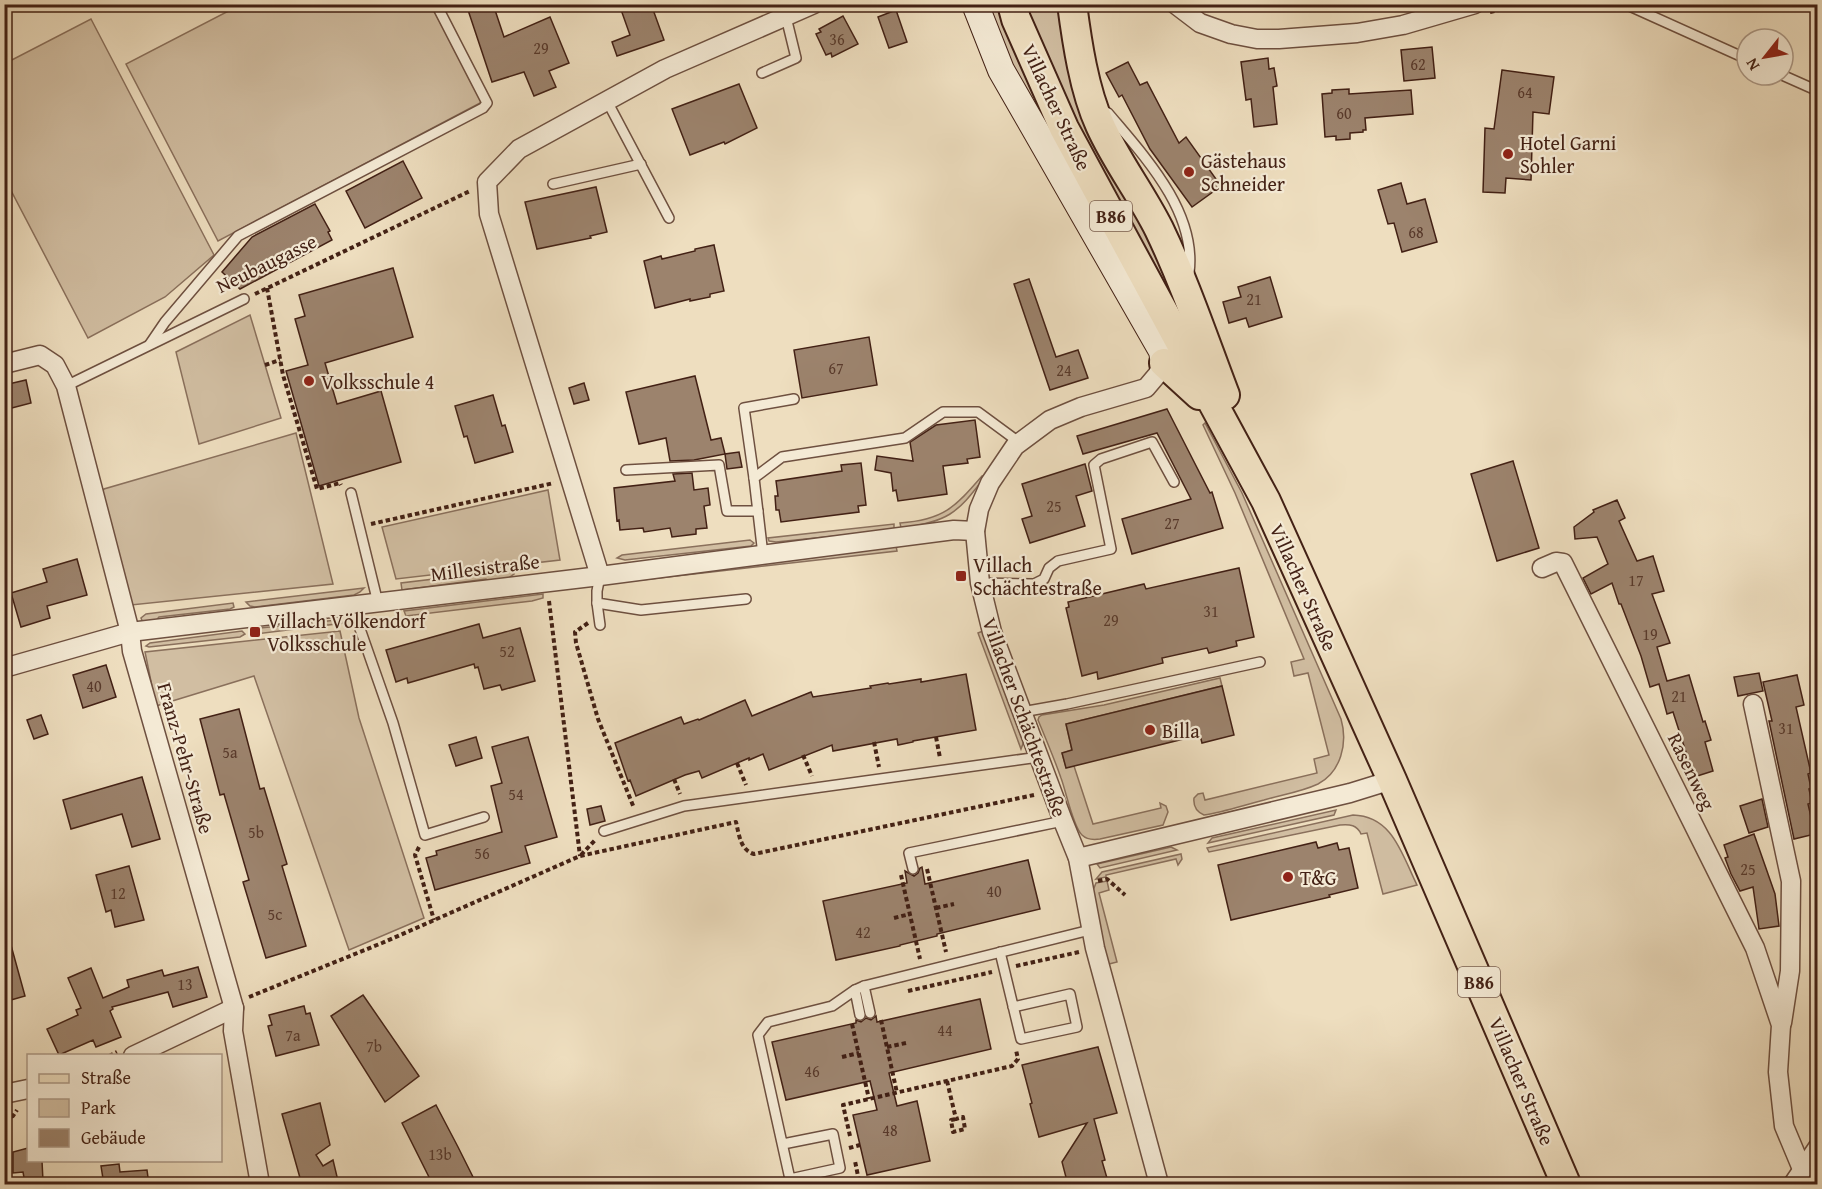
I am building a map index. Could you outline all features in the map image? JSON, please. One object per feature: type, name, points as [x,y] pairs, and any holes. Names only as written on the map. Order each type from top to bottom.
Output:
[{"type":"main road","name":"Villacher Straße","points":[[1012,4],[1016,19],[1064,128],[1266,501],[1392,780],[1566,1185]]},
{"type":"main road","points":[[1072,4],[1077,40],[1093,106],[1107,139],[1157,227],[1186,292],[1266,501]]},
{"type":"main road","points":[[1164,363],[1185,380],[1222,421]]},
{"type":"street","points":[[600,576],[489,214],[487,182],[519,148],[665,69],[814,4]]},
{"type":"street","points":[[975,4],[1001,70],[1162,351],[1164,363]]},
{"type":"street","points":[[1175,4],[1200,23],[1231,34],[1257,39],[1279,39],[1357,33],[1403,25],[1475,4]]},
{"type":"street","name":"Franz-Pehr-Straße","points":[[4,364],[40,355],[55,365],[66,386],[130,632],[132,651],[239,1003],[232,1031],[260,1185]]},
{"type":"street","name":"Villacher Schächtestraße","points":[[1159,1185],[1090,930],[1078,858],[992,632],[980,583],[975,531],[990,483],[1015,446],[1050,420],[1081,407],[1146,388],[1164,363]]},
{"type":"street","name":"Millesistraße","points":[[4,668],[130,632],[600,576],[954,530],[975,531]]},
{"type":"street","name":"Rasenweg","points":[[1542,568],[1556,562],[1563,563],[1755,948],[1781,1025]]},
{"type":"street","name":"Rasenweg","points":[[1753,704],[1791,881],[1790,970],[1781,1025],[1778,1072],[1784,1126],[1797,1177]]},
{"type":"street","points":[[1078,858],[1189,833],[1350,793],[1392,780]]},
{"type":"street","points":[[137,1054],[239,1003]]},
{"type":"street","points":[[4,1094],[27,1089]]},
{"type":"street","points":[[1797,1177],[1818,1147]]},
{"type":"lane","points":[[150,344],[165,322],[238,236],[483,108],[487,103],[436,4]]},
{"type":"lane","points":[[1625,4],[1735,54]]},
{"type":"lane","points":[[762,73],[796,58],[786,17]]},
{"type":"lane","points":[[1795,81],[1818,91]]},
{"type":"lane","points":[[607,101],[669,218]]},
{"type":"lane","points":[[553,184],[641,164]]},
{"type":"lane","name":"Neubaugasse","points":[[66,386],[244,299]]},
{"type":"lane","points":[[763,555],[744,408],[794,399]]},
{"type":"lane","points":[[754,478],[782,457],[905,438],[943,412],[978,412],[1020,443]]},
{"type":"lane","points":[[980,583],[1034,584],[1044,579],[1049,568],[1058,561],[1111,549],[1094,465],[1101,459],[1152,442],[1174,482]]},
{"type":"lane","points":[[626,470],[719,465],[727,511],[758,511]]},
{"type":"lane","points":[[351,493],[378,603]]},
{"type":"lane","points":[[599,620],[597,591],[600,576]]},
{"type":"lane","points":[[597,603],[641,610],[747,599]]},
{"type":"lane","points":[[352,606],[393,723],[425,835],[484,817]]},
{"type":"lane","points":[[1022,712],[1260,662]]},
{"type":"lane","points":[[604,831],[684,806],[1039,757]]},
{"type":"lane","points":[[913,869],[909,854],[1063,821]]},
{"type":"lane","points":[[783,1144],[833,1134],[840,1168],[790,1179],[758,1035],[768,1022],[832,1006],[859,988],[1090,930]]},
{"type":"lane","points":[[1000,952],[1013,1007],[1021,1039],[1077,1027],[1070,994],[1013,1007]]},
{"type":"lane","points":[[859,988],[865,1014]]},
{"type":"path","points":[[1577,4],[1598,7],[1606,4]]},
{"type":"path","name":"Neubaugasse","points":[[244,299],[487,182]]},
{"type":"path","points":[[267,288],[283,375],[317,489],[340,483],[342,489],[351,493]]},
{"type":"path","points":[[265,364],[280,360]]},
{"type":"path","points":[[359,527],[558,482]]},
{"type":"path","points":[[549,601],[580,856]]},
{"type":"path","points":[[599,620],[575,632],[576,643],[598,719],[639,820]]},
{"type":"path","points":[[936,737],[943,770]]},
{"type":"path","points":[[874,742],[881,779]]},
{"type":"path","points":[[803,755],[816,788]]},
{"type":"path","points":[[737,763],[751,797]]},
{"type":"path","points":[[239,1003],[580,856],[736,822],[743,847],[754,854],[1035,794]]},
{"type":"path","points":[[580,856],[604,831]]},
{"type":"path","points":[[425,835],[415,855],[434,920]]},
{"type":"path","points":[[922,850],[949,965]]},
{"type":"path","points":[[909,854],[897,857],[923,971]]},
{"type":"path","points":[[1107,879],[1125,895]]},
{"type":"path","points":[[936,909],[954,904]]},
{"type":"path","points":[[894,918],[910,914]]},
{"type":"path","points":[[898,994],[1095,948]]},
{"type":"path","points":[[846,996],[869,1099]]},
{"type":"path","points":[[880,1018],[897,1093]]},
{"type":"path","points":[[887,1047],[906,1043]]},
{"type":"path","points":[[852,1148],[843,1105],[1012,1066],[1018,1059],[1015,1048]]},
{"type":"path","points":[[842,1057],[858,1053]]},
{"type":"path","points":[[947,1081],[956,1119]]},
{"type":"path","points":[[963,1118],[965,1129],[953,1132],[951,1120],[956,1119],[963,1118]]},
{"type":"path","points":[[840,1168],[847,1182],[859,1181],[854,1159]]},
{"type":"green space","points":[[240,5],[431,5],[482,102],[218,241],[126,64]]},
{"type":"green space","points":[[986,5],[998,5],[1054,138],[1004,55]]},
{"type":"green space","points":[[1024,5],[1062,5],[1156,241],[1168,284],[1161,281],[1069,112]]},
{"type":"green space","points":[[91,19],[214,255],[165,297],[88,338],[5,179],[4,64]]},
{"type":"green space","points":[[250,315],[281,418],[199,444],[176,352]]},
{"type":"green space","points":[[1205,423],[1242,493],[1341,719],[1344,738],[1337,764],[1326,779],[1318,784],[1204,815],[1197,811],[1194,804],[1194,798],[1198,794],[1203,793],[1205,800],[1317,773],[1314,759],[1329,755],[1308,673],[1294,676],[1291,662],[1304,659],[1235,493],[1203,425]]},
{"type":"green space","points":[[296,433],[333,584],[131,605],[101,494],[104,489]]},
{"type":"green space","points":[[982,476],[984,478],[975,490],[950,514],[930,523],[901,528],[900,523],[928,519],[947,510],[956,504]]},
{"type":"green space","points":[[548,490],[560,560],[396,579],[382,527]]},
{"type":"green space","points":[[894,524],[894,530],[776,542],[769,541],[768,538]]},
{"type":"green space","points":[[750,540],[754,543],[751,546],[625,560],[617,558],[622,555]]},
{"type":"green space","points":[[896,546],[897,551],[624,582]]},
{"type":"green space","points":[[509,570],[514,574],[506,580],[489,582],[486,579],[402,590],[401,583]]},
{"type":"green space","points":[[364,588],[354,595],[255,607],[246,602]]},
{"type":"green space","points":[[543,594],[543,598],[532,601],[406,616],[404,611]]},
{"type":"green space","points":[[233,603],[234,607],[230,609],[159,617],[153,624],[143,623],[141,618],[146,614]]},
{"type":"green space","points":[[337,620],[344,623],[256,634],[260,628]]},
{"type":"green space","points":[[242,631],[245,634],[240,637],[146,646],[150,643]]},
{"type":"green space","points":[[340,631],[359,718],[424,918],[349,950],[254,676],[156,706],[145,652]]},
{"type":"green space","points":[[983,631],[1024,741],[1021,749],[978,633]]},
{"type":"green space","points":[[1220,678],[1222,686],[1066,724],[1072,750],[1062,753],[1066,767],[1074,766],[1093,824],[1161,808],[1160,803],[1166,806],[1168,812],[1163,825],[1097,839],[1088,839],[1082,835],[1073,817],[1038,720],[1039,717],[1104,705]]},
{"type":"green space","points":[[1336,810],[1334,815],[1208,843],[1212,838]]},
{"type":"green space","points":[[1353,815],[1367,817],[1378,822],[1387,830],[1401,850],[1417,885],[1383,894],[1367,833],[1361,834],[1350,825],[1340,825],[1209,852],[1207,848]]},
{"type":"green space","points":[[1171,847],[1177,850],[1100,868],[1097,864]]},
{"type":"green space","points":[[1181,854],[1182,859],[1178,865],[1176,859],[1096,879],[1102,872]]},
{"type":"green space","points":[[1107,881],[1109,890],[1099,893],[1117,962],[1105,965],[1090,890],[1096,883]]},
{"type":"building","points":[[466,4],[493,4],[504,37],[550,17],[569,63],[549,71],[556,87],[534,96],[524,72],[492,82]]},
{"type":"building","points":[[619,4],[651,4],[664,40],[617,56],[612,42],[630,35]]},
{"type":"building","points":[[896,10],[907,42],[889,48],[878,17]]},
{"type":"building","points":[[843,16],[858,44],[832,57],[831,53],[826,55],[816,34],[821,32],[819,29]]},
{"type":"building","points":[[1432,47],[1435,78],[1404,81],[1401,50]]},
{"type":"building","points":[[1268,58],[1269,69],[1274,68],[1277,86],[1273,87],[1277,124],[1254,127],[1251,99],[1246,100],[1241,62]]},
{"type":"building","points":[[1128,62],[1140,85],[1147,82],[1179,143],[1186,137],[1221,186],[1192,207],[1150,149],[1122,95],[1119,97],[1106,73]]},
{"type":"building","points":[[1502,70],[1554,77],[1549,114],[1533,112],[1531,180],[1506,178],[1505,193],[1483,192],[1485,128],[1494,129]]},
{"type":"building","points":[[739,84],[757,128],[725,144],[724,142],[690,155],[672,109]]},
{"type":"building","points":[[1349,89],[1349,94],[1411,90],[1413,114],[1365,118],[1366,130],[1350,133],[1350,139],[1336,140],[1336,136],[1325,137],[1322,94],[1332,93],[1332,90]]},
{"type":"building","points":[[403,161],[422,198],[365,228],[346,191]]},
{"type":"building","points":[[1401,183],[1407,204],[1425,199],[1437,242],[1402,252],[1394,223],[1388,224],[1378,190]]},
{"type":"building","points":[[596,187],[607,232],[590,236],[591,238],[537,249],[525,202]]},
{"type":"building","points":[[315,204],[330,231],[328,232],[332,240],[240,289],[222,272],[252,237]]},
{"type":"building","points":[[714,245],[724,291],[710,294],[710,297],[690,301],[690,299],[655,308],[644,261],[661,256],[662,259]]},
{"type":"building","name":"Volksschule 4","points":[[393,268],[413,337],[325,363],[337,404],[381,391],[401,462],[319,486],[286,371],[308,365],[295,319],[305,316],[299,295]]},
{"type":"building","points":[[1270,277],[1282,317],[1249,327],[1246,318],[1229,323],[1223,302],[1241,297],[1238,287]]},
{"type":"building","points":[[1029,279],[1056,357],[1078,350],[1088,378],[1050,390],[1014,284]]},
{"type":"building","points":[[869,337],[877,385],[802,398],[794,350]]},
{"type":"building","points":[[695,376],[711,440],[721,438],[725,454],[694,460],[670,461],[666,438],[639,444],[626,392]]},
{"type":"building","points":[[26,380],[31,403],[4,410],[4,385]]},
{"type":"building","points":[[584,383],[589,400],[574,404],[569,388]]},
{"type":"building","points":[[493,395],[513,452],[475,463],[455,406]]},
{"type":"building","points":[[1167,409],[1210,493],[1212,492],[1223,528],[1132,554],[1122,519],[1191,499],[1157,433],[1083,454],[1077,436]]},
{"type":"building","points":[[975,420],[980,457],[967,459],[968,463],[943,466],[947,494],[898,501],[896,490],[893,491],[891,473],[875,470],[877,456],[913,461],[910,442],[936,425]]},
{"type":"building","points":[[739,452],[742,467],[727,469],[725,454]]},
{"type":"building","points":[[1513,461],[1539,548],[1497,561],[1471,474]]},
{"type":"building","points":[[861,463],[866,505],[858,506],[859,512],[781,522],[779,510],[776,510],[775,496],[778,496],[776,481],[842,471],[841,465]]},
{"type":"building","points":[[1085,464],[1092,491],[1076,496],[1085,526],[1030,543],[1022,519],[1032,516],[1022,484]]},
{"type":"building","points":[[692,473],[694,490],[708,488],[710,505],[704,506],[707,528],[696,529],[696,534],[672,537],[670,528],[644,532],[643,528],[620,530],[614,488],[675,481],[673,474]]},
{"type":"building","points":[[1617,500],[1625,518],[1619,521],[1637,561],[1653,556],[1664,591],[1652,594],[1670,643],[1657,647],[1667,681],[1689,675],[1703,722],[1705,721],[1711,740],[1705,742],[1713,771],[1694,777],[1673,712],[1667,714],[1659,684],[1650,687],[1641,656],[1612,583],[1591,594],[1583,578],[1608,564],[1597,537],[1575,539],[1574,527],[1594,512],[1593,510]]},
{"type":"building","points":[[77,559],[87,595],[47,606],[50,618],[21,627],[11,593],[47,582],[43,569]]},
{"type":"building","points":[[1239,568],[1254,637],[1236,641],[1237,646],[1209,653],[1207,648],[1162,658],[1163,663],[1098,679],[1097,672],[1082,676],[1066,608],[1069,607],[1068,602],[1144,584],[1146,589]]},
{"type":"building","points":[[479,624],[483,638],[520,628],[535,681],[502,690],[500,685],[484,689],[478,667],[475,668],[474,664],[408,683],[407,678],[396,682],[386,650]]},
{"type":"building","points":[[106,665],[116,697],[83,708],[73,675]]},
{"type":"building","points":[[1759,673],[1763,691],[1738,696],[1734,677]]},
{"type":"building","points":[[966,674],[976,730],[898,745],[897,739],[833,751],[832,745],[769,770],[763,754],[702,778],[699,771],[685,775],[636,796],[630,780],[628,781],[615,743],[681,717],[684,724],[699,720],[745,700],[752,716],[811,692],[813,697],[888,683],[921,679],[921,682]]},
{"type":"building","points":[[1797,675],[1804,705],[1796,707],[1811,773],[1808,774],[1812,803],[1808,804],[1815,834],[1794,839],[1763,682]]},
{"type":"building","name":"Billa","points":[[1222,686],[1234,735],[1202,743],[1200,735],[1066,768],[1062,753],[1072,750],[1066,724]]},
{"type":"building","points":[[239,709],[260,789],[264,788],[287,864],[282,866],[306,946],[266,958],[243,882],[249,880],[224,794],[220,795],[200,719]]},
{"type":"building","points":[[41,715],[48,734],[34,739],[27,720]]},
{"type":"building","points":[[476,737],[482,758],[456,766],[449,745]]},
{"type":"building","points":[[528,737],[557,837],[525,846],[530,863],[435,890],[426,858],[437,855],[436,851],[502,832],[491,786],[502,783],[492,747]]},
{"type":"building","points":[[142,777],[160,839],[132,847],[122,814],[71,829],[63,800]]},
{"type":"building","points":[[1762,799],[1768,827],[1749,833],[1740,806]]},
{"type":"building","points":[[601,806],[605,821],[590,825],[587,809]]},
{"type":"building","points":[[1754,834],[1775,894],[1779,926],[1759,929],[1753,887],[1740,891],[1725,858],[1728,857],[1724,845]]},
{"type":"building","name":"T&G","points":[[1316,842],[1318,848],[1337,843],[1339,850],[1349,848],[1358,888],[1329,895],[1330,897],[1231,920],[1218,865]]},
{"type":"building","points":[[1028,860],[1040,909],[937,934],[937,936],[900,946],[836,960],[823,901],[907,883],[905,871],[914,876],[922,867],[925,884]]},
{"type":"building","points":[[129,866],[144,920],[115,927],[111,910],[106,912],[96,875]]},
{"type":"building","points":[[9,938],[25,996],[4,1002],[4,939]]},
{"type":"building","points":[[198,967],[207,997],[173,1007],[168,992],[112,1007],[110,1011],[121,1037],[96,1047],[93,1040],[59,1054],[47,1029],[78,1015],[76,1010],[81,1008],[68,978],[91,968],[103,998],[129,987],[127,980],[162,970],[164,976]]},
{"type":"building","points":[[363,995],[419,1076],[385,1102],[331,1016]]},
{"type":"building","points":[[980,999],[991,1049],[889,1073],[897,1106],[917,1101],[930,1161],[867,1175],[853,1115],[877,1110],[870,1081],[786,1100],[772,1042],[856,1023],[856,1020],[861,1022],[866,1018],[871,1020],[876,1016],[877,1022]]},
{"type":"building","points":[[304,1006],[306,1014],[310,1013],[319,1045],[276,1056],[268,1026],[272,1025],[269,1015]]},
{"type":"building","points":[[1098,1047],[1117,1113],[1094,1119],[1109,1185],[1068,1185],[1062,1162],[1087,1123],[1039,1137],[1022,1065]]},
{"type":"building","points":[[320,1103],[330,1145],[316,1155],[323,1166],[333,1160],[339,1185],[302,1185],[282,1114]]},
{"type":"building","points":[[436,1105],[477,1185],[433,1185],[402,1123]]},
{"type":"building","points":[[27,1148],[27,1162],[42,1162],[43,1181],[25,1183],[23,1172],[13,1173],[13,1152]]},
{"type":"building","points":[[119,1164],[120,1172],[147,1170],[149,1185],[104,1185],[101,1166]]},
{"type":"place","name":"Hotel Garni Sohler","points":[[1508,154]]},
{"type":"place","name":"Gästehaus Schneider","points":[[1189,172]]},
{"type":"place","name":"Volksschule 4","points":[[309,381]]},
{"type":"place","name":"Villach Schächtestraße","points":[[961,576]]},
{"type":"place","name":"Villach Völkendorf Volksschule","points":[[255,632]]},
{"type":"place","name":"Billa","points":[[1150,730]]},
{"type":"place","name":"T&G","points":[[1288,877]]}]
